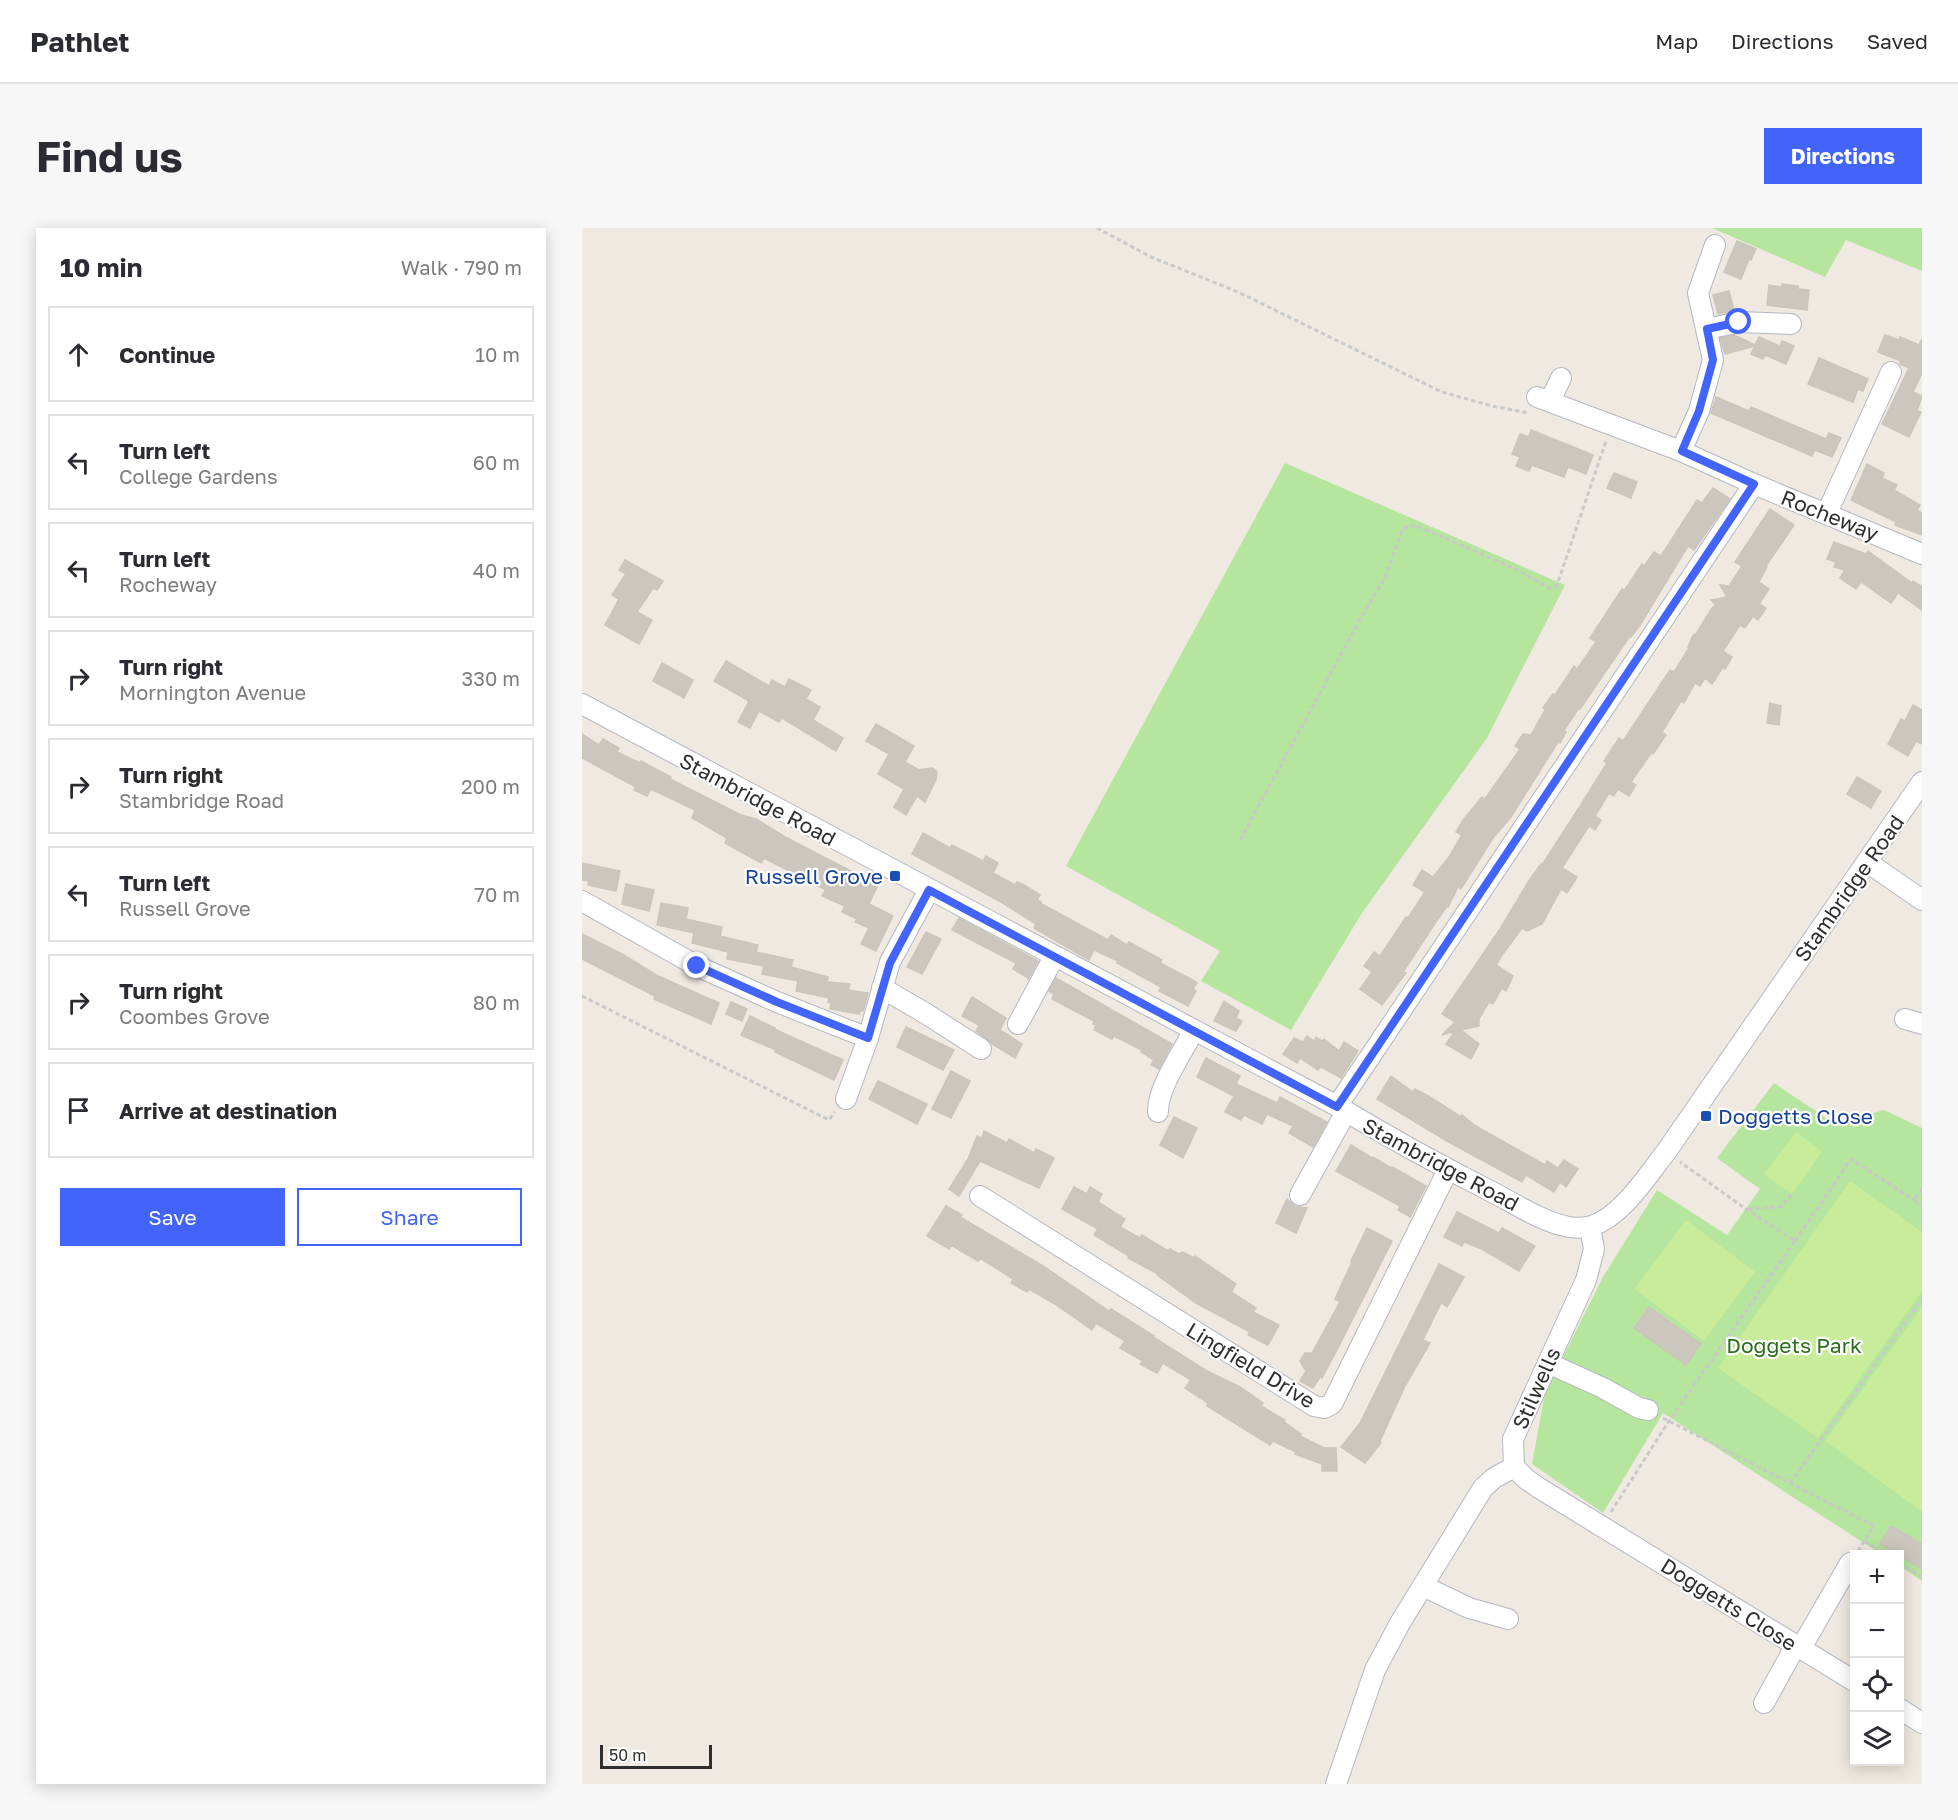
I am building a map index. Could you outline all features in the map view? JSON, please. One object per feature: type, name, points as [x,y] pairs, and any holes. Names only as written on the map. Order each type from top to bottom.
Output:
[{"type":"street","points":[[1682,451],[1699,411],[1713,360],[1698,293],[1715,245]]},
{"type":"street","points":[[1707,329],[1739,322],[1791,324]]},
{"type":"street","points":[[1827,513],[1891,372]]},
{"type":"street","points":[[1547,400],[1561,378]]},
{"type":"street","name":"Rocheway","points":[[1547,400],[1682,451],[1754,484],[1922,554]]},
{"type":"street","points":[[1300,1195],[1342,1109],[1754,484]]},
{"type":"street","name":"Stambridge Road","points":[[582,704],[1342,1109],[1448,1170],[1529,1211],[1570,1227],[1590,1227],[1614,1213],[1639,1187],[1666,1152],[1922,782]]},
{"type":"street","points":[[1867,862],[1922,900]]},
{"type":"street","points":[[846,1099],[868,1038],[890,963],[929,890]]},
{"type":"street","points":[[582,901],[697,966],[777,1002],[868,1038]]},
{"type":"street","points":[[1018,1024],[1054,957]]},
{"type":"street","points":[[882,988],[981,1049]]},
{"type":"street","points":[[1158,1112],[1158,1103],[1163,1088],[1194,1030]]},
{"type":"street","name":"Lingfield Drive","points":[[980,1196],[1314,1406],[1324,1408],[1332,1404],[1448,1170]]},
{"type":"street","name":"Stilwells","points":[[1514,1467],[1513,1439],[1586,1280],[1594,1249],[1590,1227]]},
{"type":"street","points":[[1548,1363],[1603,1388],[1639,1408],[1648,1410]]},
{"type":"street","points":[[1336,1784],[1375,1670],[1400,1623],[1483,1488],[1494,1478],[1514,1467]]},
{"type":"street","name":"Doggetts Close","points":[[1514,1467],[1526,1479],[1850,1679]]},
{"type":"street","points":[[1764,1704],[1850,1564]]},
{"type":"street","points":[[1423,1586],[1469,1608],[1508,1619]]},
{"type":"street","points":[[1904,1712],[1922,1723]]},
{"type":"path","points":[[1096,228],[1151,257],[1238,292],[1442,392],[1492,406],[1533,413],[1547,400]]},
{"type":"path","points":[[1240,840],[1385,578],[1402,531],[1408,526],[1417,526],[1516,569],[1549,588],[1557,585],[1611,425]]},
{"type":"path","points":[[582,996],[829,1120],[846,1099]]},
{"type":"path","points":[[1666,1152],[1795,1241]]},
{"type":"path","points":[[1602,1525],[1670,1421],[1851,1159],[1922,1206]]},
{"type":"path","points":[[1914,1200],[1922,1189]]},
{"type":"path","points":[[1746,1209],[1781,1207],[1792,1194]]},
{"type":"path","points":[[1790,1483],[1922,1299]]},
{"type":"path","points":[[1648,1410],[1874,1527],[1858,1550]]},
{"type":"path","points":[[1864,1541],[1879,1550]]},
{"type":"path","points":[[1904,1566],[1922,1577]]},
{"type":"green space","points":[[1712,228],[1922,228],[1922,271],[1846,240],[1825,277]]},
{"type":"green space","points":[[1285,463],[1565,585],[1487,738],[1362,913],[1291,1030],[1201,981],[1220,951],[1066,866]]},
{"type":"green space","name":"Doggets Park","points":[[1774,1083],[1835,1124],[1884,1110],[1922,1128],[1922,1581],[1904,1569],[1904,1550],[1875,1550],[1663,1413],[1603,1513],[1532,1464],[1545,1393],[1603,1277],[1657,1190],[1727,1235],[1760,1189],[1717,1158]]},
{"type":"green space","points":[[1796,1132],[1822,1151],[1792,1194],[1764,1174]]},
{"type":"green space","points":[[1850,1181],[1922,1232],[1922,1291],[1818,1438],[1718,1368]]},
{"type":"green space","points":[[1686,1220],[1755,1272],[1704,1341],[1634,1289]]},
{"type":"green space","points":[[1922,1307],[1922,1510],[1921,1511],[1825,1441]]},
{"type":"building","points":[[1737,241],[1756,249],[1741,279],[1724,272]]},
{"type":"building","points":[[1782,284],[1809,290],[1807,310],[1767,305],[1769,285],[1782,287]]},
{"type":"building","points":[[1729,291],[1734,311],[1718,314],[1713,295]]},
{"type":"building","points":[[1734,335],[1755,345],[1759,337],[1780,346],[1782,341],[1794,346],[1786,364],[1765,355],[1763,359],[1751,354],[1755,346],[1725,354],[1720,338]]},
{"type":"building","points":[[1885,335],[1899,340],[1900,337],[1919,345],[1922,339],[1922,373],[1913,392],[1922,396],[1917,411],[1921,412],[1909,437],[1882,424],[1909,368],[1900,364],[1901,361],[1878,352]]},
{"type":"building","points":[[1819,358],[1868,379],[1863,391],[1858,389],[1853,402],[1808,384]]},
{"type":"building","points":[[1716,397],[1749,411],[1751,407],[1826,439],[1829,433],[1841,438],[1832,457],[1815,450],[1812,456],[1711,413]]},
{"type":"building","points":[[1531,430],[1593,455],[1586,474],[1568,467],[1564,477],[1532,465],[1529,471],[1516,466],[1520,457],[1512,454],[1520,434],[1529,437]]},
{"type":"building","points":[[1867,464],[1884,473],[1882,478],[1897,485],[1894,490],[1920,505],[1917,510],[1922,513],[1922,535],[1895,525],[1896,522],[1851,500]]},
{"type":"building","points":[[1614,473],[1637,482],[1631,498],[1607,488]]},
{"type":"building","points":[[1713,488],[1730,499],[1694,550],[1688,546],[1640,625],[1564,730],[1566,732],[1560,743],[1558,742],[1511,817],[1493,838],[1461,889],[1458,887],[1448,907],[1403,972],[1406,973],[1382,1005],[1360,989],[1372,972],[1364,966],[1374,952],[1380,956],[1425,892],[1413,885],[1422,870],[1433,877],[1449,857],[1462,835],[1456,832],[1463,820],[1482,797],[1485,799],[1520,749],[1515,746],[1523,734],[1531,735],[1545,710],[1543,708],[1553,694],[1555,695],[1574,666],[1577,669],[1596,642],[1590,638],[1622,589],[1624,591],[1642,564],[1644,566],[1654,552],[1661,556],[1697,500],[1702,503]]},
{"type":"building","points":[[1770,509],[1794,525],[1766,566],[1759,582],[1769,589],[1759,604],[1766,608],[1758,620],[1753,616],[1745,628],[1740,625],[1723,651],[1732,657],[1712,684],[1705,678],[1700,686],[1695,683],[1684,703],[1681,701],[1662,732],[1666,735],[1631,782],[1636,785],[1629,796],[1618,789],[1614,796],[1609,793],[1595,816],[1601,820],[1595,830],[1589,826],[1562,868],[1577,877],[1567,893],[1561,889],[1542,924],[1527,931],[1522,928],[1502,955],[1496,965],[1513,976],[1506,991],[1502,988],[1493,1004],[1489,1002],[1479,1019],[1479,1026],[1461,1030],[1479,1044],[1471,1059],[1446,1044],[1455,1031],[1442,1035],[1455,1022],[1442,1014],[1575,814],[1607,763],[1604,761],[1619,738],[1623,741],[1670,670],[1674,672],[1689,648],[1693,635],[1716,605],[1711,600],[1727,597],[1720,585],[1729,586],[1742,566],[1735,562]]},
{"type":"building","points":[[1834,542],[1866,554],[1868,551],[1912,583],[1913,581],[1922,587],[1922,610],[1898,593],[1891,603],[1861,582],[1856,589],[1840,578],[1845,570],[1834,567],[1836,562],[1827,559]]},
{"type":"building","points":[[625,560],[663,581],[657,590],[653,588],[637,612],[652,620],[639,644],[605,625],[619,599],[612,595],[626,574],[619,570]]},
{"type":"building","points":[[726,661],[769,686],[772,680],[785,687],[789,679],[811,690],[806,699],[820,707],[813,720],[843,738],[836,751],[782,718],[779,722],[759,711],[750,728],[738,722],[749,701],[714,681]]},
{"type":"building","points":[[662,663],[693,680],[684,698],[653,681]]},
{"type":"building","points":[[1770,703],[1781,706],[1779,725],[1767,723]]},
{"type":"building","points":[[1913,705],[1922,710],[1922,744],[1916,741],[1908,756],[1888,744],[1901,719],[1905,721]]},
{"type":"building","points":[[876,724],[914,746],[905,762],[919,770],[932,768],[937,772],[936,780],[925,802],[917,796],[906,815],[894,807],[904,789],[878,774],[889,754],[866,741]]},
{"type":"building","points":[[582,734],[599,745],[603,739],[619,748],[617,752],[640,763],[641,761],[671,777],[670,779],[741,815],[756,819],[787,838],[878,885],[869,904],[893,916],[876,951],[861,944],[869,928],[855,922],[857,919],[842,912],[845,906],[822,896],[826,890],[764,858],[761,863],[725,843],[727,838],[692,818],[695,810],[651,789],[647,796],[634,790],[636,787],[582,758]]},
{"type":"building","points":[[1857,777],[1881,791],[1871,808],[1847,794]]},
{"type":"building","points":[[923,833],[950,848],[952,845],[983,861],[986,856],[998,863],[993,873],[1015,885],[1017,882],[1024,885],[1040,895],[1037,900],[1040,903],[1108,940],[1111,935],[1127,945],[1129,942],[1162,960],[1160,963],[1197,983],[1193,989],[1196,991],[1188,1006],[1159,991],[1161,987],[1117,963],[1118,961],[1094,950],[1089,960],[1034,928],[1036,924],[1001,902],[912,854]]},
{"type":"building","points":[[582,863],[620,871],[616,891],[588,885],[589,881],[582,880]]},
{"type":"building","points":[[626,884],[654,890],[649,911],[622,904]]},
{"type":"building","points":[[661,903],[688,908],[686,919],[722,927],[720,936],[758,945],[756,952],[793,960],[791,967],[828,977],[827,982],[850,984],[848,990],[868,993],[863,1011],[859,1014],[830,1009],[829,998],[796,991],[798,981],[762,974],[764,966],[727,959],[728,952],[692,943],[694,933],[657,925]]},
{"type":"building","points":[[959,918],[1038,961],[1028,980],[1013,969],[1016,963],[952,930]]},
{"type":"building","points":[[926,932],[941,939],[922,974],[907,967]]},
{"type":"building","points":[[582,934],[622,954],[658,976],[719,1003],[711,1024],[654,999],[655,996],[582,959]]},
{"type":"building","points":[[1056,978],[1172,1044],[1159,1069],[1151,1065],[1154,1060],[1141,1052],[1142,1050],[1114,1036],[1112,1039],[1094,1030],[1096,1025],[1093,1024],[1094,1021],[1052,999],[1054,994],[1049,991]]},
{"type":"building","points":[[972,997],[1006,1018],[1000,1030],[1022,1044],[1015,1058],[976,1031],[979,1025],[962,1016]]},
{"type":"building","points":[[1224,1001],[1239,1011],[1236,1018],[1242,1021],[1236,1031],[1214,1021]]},
{"type":"building","points":[[731,1002],[747,1009],[742,1021],[726,1014]]},
{"type":"building","points":[[750,1016],[843,1060],[834,1080],[741,1035]]},
{"type":"building","points":[[906,1027],[954,1050],[943,1070],[897,1047]]},
{"type":"building","points":[[1307,1036],[1314,1041],[1316,1037],[1322,1041],[1324,1039],[1339,1051],[1344,1042],[1358,1051],[1341,1078],[1321,1067],[1318,1070],[1300,1058],[1297,1063],[1283,1054],[1294,1038],[1303,1042]]},
{"type":"building","points":[[1206,1058],[1240,1076],[1236,1084],[1277,1103],[1280,1097],[1327,1122],[1313,1147],[1289,1133],[1293,1126],[1267,1114],[1262,1124],[1244,1115],[1241,1120],[1225,1112],[1234,1096],[1197,1077]]},
{"type":"building","points":[[951,1071],[970,1081],[951,1118],[932,1109]]},
{"type":"building","points":[[1391,1076],[1413,1092],[1415,1089],[1430,1097],[1545,1165],[1547,1161],[1558,1168],[1564,1160],[1578,1169],[1566,1187],[1560,1182],[1554,1192],[1526,1175],[1522,1182],[1377,1099]]},
{"type":"building","points":[[878,1081],[927,1104],[917,1124],[869,1099]]},
{"type":"building","points":[[1174,1117],[1197,1128],[1183,1158],[1160,1145]]},
{"type":"building","points":[[984,1131],[1007,1143],[1009,1139],[1034,1153],[1036,1149],[1054,1158],[1039,1188],[980,1161],[959,1196],[949,1189],[968,1159],[977,1136],[982,1138]]},
{"type":"building","points":[[1351,1145],[1426,1186],[1410,1217],[1398,1210],[1400,1206],[1336,1171]]},
{"type":"building","points":[[1074,1187],[1087,1194],[1090,1187],[1102,1194],[1098,1202],[1125,1219],[1120,1227],[1140,1238],[1142,1235],[1168,1251],[1170,1249],[1179,1254],[1183,1252],[1194,1258],[1195,1256],[1236,1284],[1231,1292],[1256,1308],[1253,1312],[1279,1325],[1268,1345],[1248,1335],[1250,1332],[1196,1303],[1158,1274],[1128,1258],[1129,1256],[1094,1235],[1098,1229],[1062,1209]]},
{"type":"building","points":[[1287,1199],[1295,1206],[1307,1208],[1296,1233],[1276,1223]]},
{"type":"building","points":[[946,1206],[962,1215],[960,1217],[1043,1266],[1109,1311],[1111,1309],[1207,1371],[1240,1387],[1263,1403],[1261,1406],[1285,1420],[1284,1422],[1301,1434],[1300,1436],[1324,1448],[1336,1448],[1337,1471],[1322,1471],[1322,1464],[1295,1454],[1296,1452],[1273,1441],[1270,1445],[1207,1406],[1208,1403],[1185,1388],[1191,1380],[1163,1363],[1157,1373],[1140,1364],[1143,1361],[1120,1348],[1125,1341],[1096,1323],[1092,1330],[1055,1304],[1029,1289],[1027,1292],[1011,1283],[1013,1279],[980,1258],[978,1261],[951,1245],[949,1249],[927,1236]]},
{"type":"building","points":[[1457,1212],[1499,1233],[1502,1228],[1535,1246],[1519,1271],[1482,1249],[1464,1242],[1462,1246],[1444,1237]]},
{"type":"building","points":[[1367,1228],[1392,1241],[1322,1378],[1320,1377],[1313,1388],[1300,1381],[1306,1371],[1300,1361],[1305,1353],[1312,1353],[1340,1302],[1335,1299]]},
{"type":"building","points":[[1439,1264],[1464,1277],[1447,1307],[1441,1303],[1423,1340],[1430,1343],[1405,1386],[1381,1443],[1365,1463],[1341,1447],[1360,1423]]},
{"type":"building","points":[[1649,1307],[1701,1344],[1686,1365],[1634,1328]]},
{"type":"building","points":[[1891,1526],[1922,1544],[1922,1569],[1904,1558],[1904,1550],[1890,1550],[1880,1544]]},
{"type":"place","name":"Russell Grove","points":[[895,876]]},
{"type":"place","name":"Doggetts Close","points":[[1706,1116]]},
{"type":"route","points":[[697,966],[777,1002],[868,1038],[890,963],[929,890],[1337,1107],[1754,484],[1682,451],[1699,411],[1713,360],[1707,329],[1739,322]]}]
